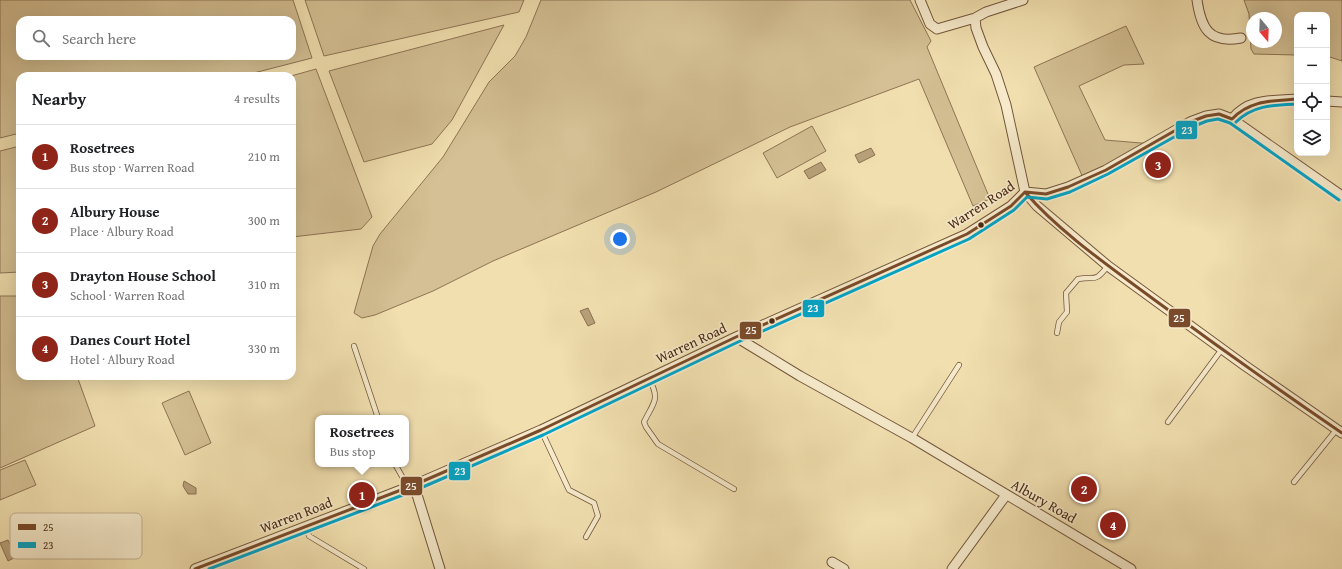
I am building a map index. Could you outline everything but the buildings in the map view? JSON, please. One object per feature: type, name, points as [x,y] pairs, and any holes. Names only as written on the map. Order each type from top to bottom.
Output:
[{"type":"street","points":[[920,0],[930,24],[937,29],[975,18],[986,12],[1023,0]]},
{"type":"street","points":[[1197,0],[1202,24],[1210,33],[1222,39],[1241,38]]},
{"type":"street","points":[[975,18],[976,28],[996,74],[1006,105],[1025,192],[1037,206],[1108,266],[1222,349],[1339,431]]},
{"type":"street","points":[[1294,99],[1249,105],[1238,112],[1232,119],[1342,196]]},
{"type":"street","points":[[1330,101],[1342,102]]},
{"type":"street","name":"Warren Road","points":[[195,569],[411,486],[541,430],[736,337],[967,234],[1011,206],[1025,192],[1046,194],[1068,187],[1106,170],[1190,122],[1213,114],[1219,114],[1232,119]]},
{"type":"street","name":"Albury Road","points":[[736,337],[805,380],[912,438],[1131,569]]},
{"type":"street","points":[[411,486],[440,569]]},
{"type":"street","points":[[952,569],[1006,495]]},
{"type":"street","points":[[832,562],[844,569]]},
{"type":"lane","points":[[1057,333],[1059,322],[1067,312],[1066,293],[1078,279],[1094,280],[1098,278],[1108,266]]},
{"type":"lane","points":[[354,346],[377,415]]},
{"type":"lane","points":[[1168,422],[1222,349]]},
{"type":"lane","points":[[912,438],[958,365]]},
{"type":"lane","points":[[649,379],[656,398],[655,404],[644,422],[658,444],[734,489]]},
{"type":"lane","points":[[541,430],[569,490],[594,503],[598,516],[586,537]]},
{"type":"lane","points":[[1294,482],[1339,431]]},
{"type":"lane","points":[[397,467],[411,486]]},
{"type":"lane","points":[[306,526],[309,536],[364,569]]},
{"type":"shaded area","points":[[0,0],[293,0],[312,58],[258,72],[16,72],[16,134],[0,138]]},
{"type":"shaded area","points":[[305,0],[524,0],[519,12],[324,56]]},
{"type":"shaded area","points":[[541,0],[910,0],[931,41],[927,47],[990,199],[973,206],[919,79],[790,127],[656,192],[493,261],[433,291],[375,315],[362,318],[354,313],[373,246],[380,234],[443,157],[489,82],[515,56],[526,37]]},
{"type":"shaded area","points":[[1244,0],[1342,0],[1342,61],[1330,57],[1330,12],[1294,12],[1294,55],[1254,54],[1251,49],[1282,48],[1282,12],[1248,12]]},
{"type":"shaded area","points":[[504,25],[452,120],[432,144],[364,162],[329,71]]},
{"type":"shaded area","points":[[1126,26],[1144,64],[1124,65],[1079,86],[1105,140],[1153,144],[1084,180],[1034,67]]},
{"type":"shaded area","points":[[316,69],[372,217],[361,229],[296,237],[296,75]]},
{"type":"shaded area","points":[[812,126],[826,151],[777,178],[763,153]]},
{"type":"shaded area","points":[[16,147],[16,272],[0,273],[0,151]]},
{"type":"shaded area","points":[[871,148],[875,155],[859,163],[855,155]]},
{"type":"shaded area","points":[[821,162],[826,170],[809,179],[804,171]]},
{"type":"shaded area","points":[[0,296],[16,296],[16,380],[78,380],[95,426],[0,468]]},
{"type":"shaded area","points":[[588,308],[595,323],[588,326],[580,311]]},
{"type":"shaded area","points":[[189,391],[211,443],[185,455],[162,403]]},
{"type":"shaded area","points":[[25,460],[36,485],[0,500],[0,470]]},
{"type":"shaded area","points":[[184,481],[196,488],[196,494],[188,494],[183,486]]},
{"type":"shaded area","points":[[8,540],[10,544],[10,559],[12,559],[8,561],[0,543]]},
{"type":"transit line","name":"25","points":[[195,569],[414,485],[541,430],[736,337],[967,234],[1011,206],[1025,192],[1046,194],[1068,187],[1106,170],[1190,122],[1206,116],[1219,114],[1232,119],[1246,108],[1254,105],[1270,101],[1294,99]]},
{"type":"transit line","name":"23","points":[[1236,122],[1249,112],[1257,109],[1294,104]]},
{"type":"transit line","name":"23","points":[[209,569],[416,490],[543,435],[738,342],[969,239],[1014,210],[1027,197],[1047,199],[1070,192],[1108,174],[1192,127],[1207,121],[1218,119],[1230,123],[1339,200]]},
{"type":"transit line","name":"25","points":[[1025,192],[1070,236],[1105,263],[1225,351],[1342,433]]},
{"type":"place","name":"Drayton House School","points":[[1158,165]]},
{"type":"place","name":"Albury House","points":[[1084,489]]},
{"type":"place","name":"Rosetrees","points":[[362,495]]},
{"type":"place","name":"Danes Court Hotel","points":[[1113,525]]}]
